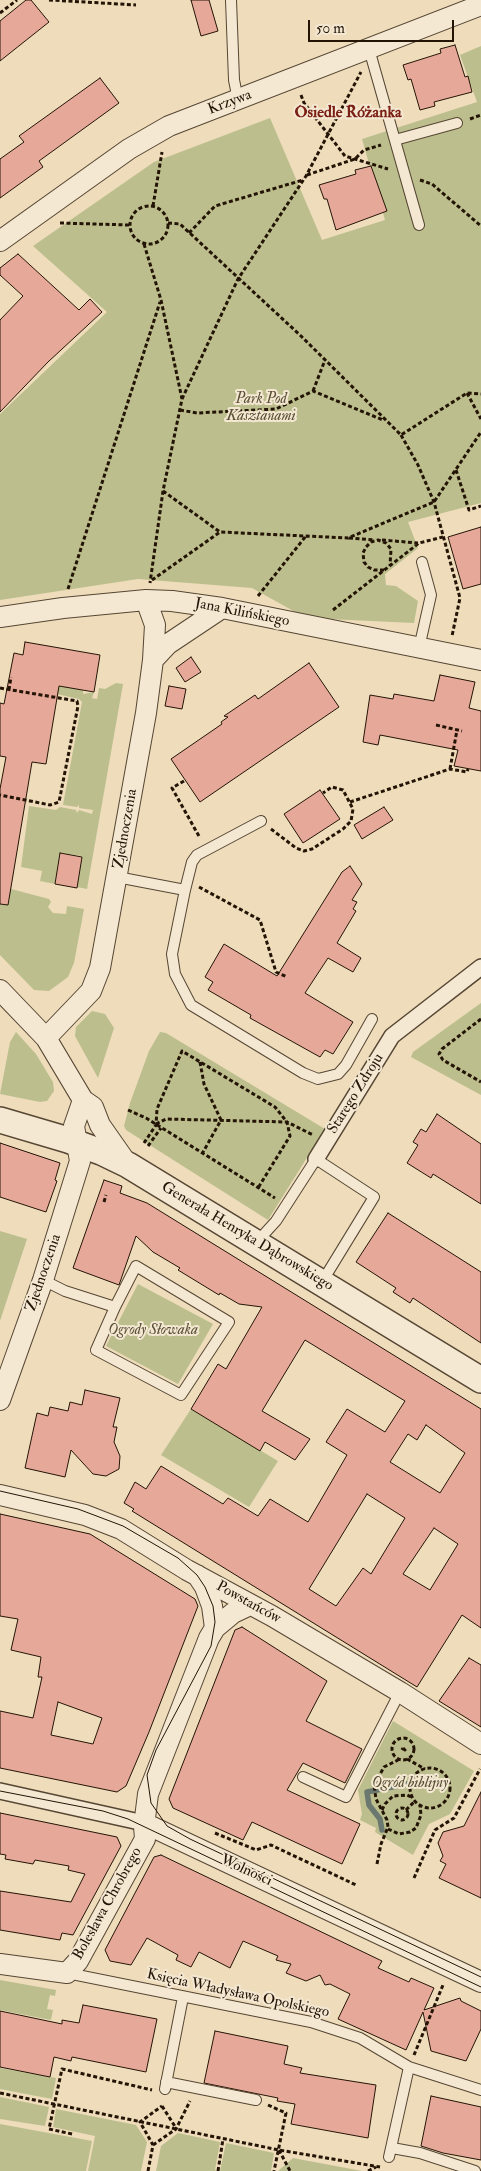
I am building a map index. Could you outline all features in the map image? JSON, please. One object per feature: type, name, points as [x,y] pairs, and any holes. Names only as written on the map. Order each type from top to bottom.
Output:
[{"type":"street","name":"Krzywa","points":[[0,241],[129,149],[169,126],[481,5]]},
{"type":"street","name":"Jana Kilińskiego","points":[[0,617],[63,608],[148,591],[172,601],[222,608],[481,660]]},
{"type":"street","name":"Zjednoczenia","points":[[46,1038],[87,996],[97,980],[146,713],[153,660],[155,625],[148,591]]},
{"type":"street","points":[[153,660],[168,644],[222,608]]},
{"type":"street","name":"Starego Zdroju","points":[[316,1159],[392,1036],[481,967]]},
{"type":"street","points":[[0,990],[46,1038],[83,1100],[93,1107],[100,1125],[128,1165]]},
{"type":"street","name":"Zjednoczenia","points":[[0,1400],[43,1280],[80,1161],[79,1145],[74,1126],[83,1100]]},
{"type":"street","name":"Generała Henryka Dąbrowskiego","points":[[0,1120],[101,1152],[128,1165],[481,1380]]},
{"type":"street","name":"Powstańców","points":[[0,1495],[70,1511],[113,1526],[400,1692],[481,1744]]},
{"type":"street","points":[[197,1574],[205,1587],[212,1606],[215,1628]]},
{"type":"street","name":"Bolesława Chrobrego","points":[[0,1964],[67,1973],[85,1948],[144,1839],[144,1823],[151,1786],[208,1638],[215,1628],[233,1613],[250,1605]]},
{"type":"street","name":"Wolności","points":[[0,1791],[144,1823],[481,1982]]},
{"type":"lane","points":[[231,0],[234,80],[238,100]]},
{"type":"lane","points":[[369,49],[419,225]]},
{"type":"lane","points":[[395,140],[457,123]]},
{"type":"lane","points":[[419,648],[430,595],[422,562]]},
{"type":"lane","points":[[261,821],[207,849],[197,855],[192,862],[172,954],[175,974],[192,1005],[302,1073],[318,1079],[338,1074],[346,1065],[372,1019]]},
{"type":"lane","points":[[117,877],[186,885]]},
{"type":"lane","points":[[316,1159],[374,1197],[322,1282]]},
{"type":"lane","name":"Starego Zdroju","points":[[256,1244],[276,1221],[316,1159]]},
{"type":"lane","points":[[136,1266],[229,1322],[181,1395],[96,1350],[115,1307],[136,1266]]},
{"type":"lane","points":[[43,1280],[65,1291],[115,1307]]},
{"type":"lane","points":[[303,1777],[346,1797],[400,1692]]},
{"type":"lane","name":"Księcia Władysława Opolskiego","points":[[67,1973],[311,2022],[360,2038],[409,2067],[481,2090]]},
{"type":"lane","points":[[183,1997],[166,2085],[196,2088],[256,2100]]},
{"type":"lane","points":[[409,2067],[391,2152],[420,2153],[475,2171]]},
{"type":"path","points":[[0,13],[16,0]]},
{"type":"path","points":[[50,0],[136,5]]},
{"type":"path","points":[[148,591],[163,491],[182,400],[238,279],[306,176],[363,69]]},
{"type":"path","points":[[294,79],[304,103],[345,156],[404,173],[432,184],[481,226]]},
{"type":"path","points":[[306,176],[355,159],[364,150],[395,140]]},
{"type":"path","points":[[154,206],[162,155]]},
{"type":"path","points":[[189,233],[216,206],[303,180]]},
{"type":"path","points":[[154,206],[163,212],[168,223],[166,235],[162,240],[151,244],[144,244],[135,239],[129,225],[137,210],[154,206]]},
{"type":"path","points":[[56,223],[129,225]]},
{"type":"path","points":[[168,223],[180,224],[325,360],[401,435],[418,465],[434,502],[460,598],[448,654]]},
{"type":"path","points":[[144,244],[161,300],[182,400]]},
{"type":"path","points":[[67,592],[161,300]]},
{"type":"path","points":[[180,410],[197,414],[276,410],[313,392],[325,360]]},
{"type":"path","points":[[313,392],[386,421]]},
{"type":"path","points":[[401,435],[467,393],[481,394]]},
{"type":"path","points":[[467,393],[481,419]]},
{"type":"path","points":[[348,538],[434,502],[481,432]]},
{"type":"path","points":[[456,470],[469,510],[481,506]]},
{"type":"path","points":[[163,491],[220,532],[419,543],[444,536]]},
{"type":"path","points":[[148,591],[220,532]]},
{"type":"path","points":[[256,599],[306,536]]},
{"type":"path","points":[[378,540],[386,543],[391,549],[390,566]]},
{"type":"path","points":[[378,540],[366,547],[363,553],[364,562],[374,570],[385,570]]},
{"type":"path","points":[[330,613],[419,543]]},
{"type":"path","points":[[9,690],[11,677]]},
{"type":"path","points":[[0,688],[77,701],[78,706],[59,802],[50,805],[0,795]]},
{"type":"path","points":[[436,726],[462,731]]},
{"type":"path","points":[[450,768],[457,730]]},
{"type":"path","points":[[350,802],[450,768],[467,772],[468,769]]},
{"type":"path","points":[[184,781],[172,788],[207,849]]},
{"type":"path","points":[[261,821],[296,848],[312,849],[343,829],[351,821],[354,809],[343,790],[332,787],[323,793]]},
{"type":"path","points":[[186,885],[260,920],[276,972],[287,977]]},
{"type":"path","points":[[481,1019],[442,1048],[439,1054],[443,1060],[481,1082]]},
{"type":"path","points":[[156,1125],[157,1109],[182,1051],[275,1107],[287,1122],[290,1136],[258,1188]]},
{"type":"path","points":[[200,1062],[204,1084],[221,1120]]},
{"type":"path","points":[[128,1110],[161,1128],[286,1205]]},
{"type":"path","points":[[144,1143],[156,1125],[166,1119],[287,1122],[326,1141]]},
{"type":"path","points":[[202,1154],[221,1120]]},
{"type":"path","points":[[148,1146],[161,1128]]},
{"type":"path","points":[[104,1202],[106,1195]]},
{"type":"path","points":[[400,1760],[394,1755],[392,1750],[395,1742],[401,1738],[411,1741],[414,1750]]},
{"type":"path","points":[[392,1750],[414,1750]]},
{"type":"path","points":[[407,1759],[414,1750]]},
{"type":"path","points":[[377,1864],[381,1844],[388,1829],[387,1820],[374,1790],[378,1776],[384,1767],[400,1760],[407,1759],[425,1769]]},
{"type":"path","points":[[406,1810],[414,1800],[411,1785],[415,1775],[425,1769],[434,1768],[441,1771],[448,1778],[449,1796],[442,1804],[434,1808],[419,1805]]},
{"type":"path","points":[[414,1878],[435,1830],[454,1818],[480,1770]]},
{"type":"path","points":[[382,1810],[393,1796],[407,1795],[419,1805],[421,1815],[416,1828],[410,1832],[399,1834],[388,1829]]},
{"type":"path","points":[[206,1829],[256,1850],[271,1845],[356,1885]]},
{"type":"path","points":[[409,2067],[443,1985]]},
{"type":"path","points":[[72,2134],[49,2129],[62,2069],[146,2089]]},
{"type":"path","points":[[153,2145],[176,2129],[196,2088]]},
{"type":"path","points":[[0,2093],[376,2169]]},
{"type":"path","points":[[256,2100],[286,2113],[274,2171]]},
{"type":"path","points":[[140,2122],[162,2106],[176,2129]]},
{"type":"path","points":[[140,2122],[153,2145],[148,2171]]},
{"type":"path","points":[[218,2171],[224,2138]]},
{"type":"path","points":[[279,2150],[290,2171]]},
{"type":"path","points":[[368,2171],[387,2168]]},
{"type":"green space","name":"Park Pod Kasztanami","points":[[481,46],[481,503],[408,522],[418,548],[385,574],[386,585],[396,586],[418,601],[414,623],[306,618],[252,588],[138,579],[0,600],[0,414],[107,312],[33,246],[154,162],[270,118],[322,240],[385,220],[362,139],[477,102],[460,55]]},
{"type":"green space","points":[[116,683],[123,684],[87,889],[77,887],[82,856],[60,853],[55,884],[40,881],[42,871],[21,867],[29,806],[56,810],[60,807],[76,810],[77,813],[79,810],[92,814],[93,810],[79,808],[79,805],[77,807],[63,805],[82,702],[79,699],[43,691],[56,685],[83,690],[83,694],[94,692],[92,698],[97,699],[99,688],[105,689]]},
{"type":"green space","points":[[0,886],[49,899],[51,902],[48,907],[53,913],[66,914],[67,906],[84,909],[74,963],[68,977],[49,991],[34,990],[0,955]]},
{"type":"green space","points":[[481,1003],[481,1095],[411,1057],[413,1052]]},
{"type":"green space","points":[[92,1011],[105,1014],[114,1028],[98,1078],[75,1036],[76,1027]]},
{"type":"green space","points":[[16,1032],[36,1054],[53,1082],[54,1091],[47,1101],[40,1102],[0,1094],[10,1042]]},
{"type":"green space","points":[[160,1032],[166,1033],[325,1129],[268,1220],[126,1130],[124,1126],[130,1103],[149,1051]]},
{"type":"green space","points":[[0,1231],[27,1239],[0,1321]]},
{"type":"green space","name":"Ogrody Słowaka","points":[[138,1284],[213,1324],[178,1384],[106,1346]]},
{"type":"green space","points":[[191,1409],[278,1461],[249,1507],[161,1455]]},
{"type":"green space","name":"Ogród biblijny","points":[[393,1721],[474,1771],[450,1814],[429,1824],[413,1855],[375,1832],[376,1828],[360,1820],[362,1814],[358,1790]]},
{"type":"green space","points":[[0,1980],[56,1990],[55,1996],[50,1995],[47,2009],[53,2010],[51,2020],[0,2010]]},
{"type":"green space","points":[[0,2068],[56,2078],[52,2099],[0,2089]]},
{"type":"green space","points":[[0,2097],[49,2107],[45,2126],[0,2119]]},
{"type":"green space","points":[[56,2109],[136,2125],[147,2142],[141,2171],[88,2171],[95,2136],[53,2127]]},
{"type":"green space","points":[[0,2124],[92,2141],[86,2171],[0,2171]]},
{"type":"green space","points":[[178,2133],[220,2142],[215,2170],[218,2171],[156,2171],[161,2146]]},
{"type":"green space","points":[[226,2143],[274,2153],[271,2171],[220,2171]]},
{"type":"green space","points":[[293,2158],[362,2171],[278,2171]]},
{"type":"building","points":[[26,0],[31,0],[49,22],[0,61],[0,21]]},
{"type":"building","points":[[191,0],[209,0],[218,31],[201,36]]},
{"type":"building","points":[[455,45],[465,77],[468,76],[472,92],[434,102],[435,106],[420,110],[411,79],[408,80],[403,65],[441,53],[440,49]]},
{"type":"building","points":[[100,78],[119,103],[39,161],[43,167],[0,198],[0,159],[24,142],[19,136]]},
{"type":"building","points":[[371,166],[387,211],[336,230],[327,199],[324,199],[319,185],[356,174],[355,170]]},
{"type":"building","points":[[18,254],[79,310],[90,299],[102,312],[48,362],[0,412],[0,320],[23,296],[0,275],[0,268]]},
{"type":"building","points":[[481,527],[481,584],[463,589],[448,537]]},
{"type":"building","points":[[25,642],[100,655],[94,692],[59,686],[46,764],[32,762],[8,905],[0,904],[0,789],[6,757],[0,756],[0,703],[4,704],[14,653],[23,655]]},
{"type":"building","points":[[191,657],[201,672],[185,682],[176,668]]},
{"type":"building","points":[[309,663],[339,707],[200,802],[171,759],[222,724],[221,722],[228,717],[224,716],[255,695],[258,699]]},
{"type":"building","points":[[440,675],[475,682],[469,708],[481,711],[481,771],[454,766],[458,750],[380,735],[378,745],[363,742],[370,695],[393,699],[394,694],[434,701]]},
{"type":"building","points":[[169,686],[186,689],[182,709],[165,706]]},
{"type":"building","points":[[320,790],[340,819],[303,843],[284,814]]},
{"type":"building","points":[[384,807],[393,820],[362,839],[354,825]]},
{"type":"building","points":[[60,853],[82,857],[77,888],[55,884]]},
{"type":"building","points":[[350,866],[362,884],[352,900],[357,902],[353,909],[356,911],[337,943],[361,958],[353,972],[328,958],[305,993],[353,1022],[333,1054],[325,1050],[320,1057],[250,1018],[251,1015],[208,990],[213,982],[205,977],[224,944],[277,976],[342,872]]},
{"type":"building","points":[[437,1114],[481,1144],[481,1204],[433,1174],[431,1178],[407,1163],[418,1145],[413,1142],[421,1129],[426,1132]]},
{"type":"building","points":[[0,1143],[60,1163],[55,1180],[57,1181],[46,1212],[0,1197]]},
{"type":"building","points":[[104,1180],[122,1186],[120,1193],[147,1203],[481,1409],[481,1628],[462,1615],[417,1687],[132,1511],[134,1509],[124,1503],[135,1482],[146,1489],[161,1466],[223,1504],[228,1498],[258,1516],[270,1499],[308,1522],[347,1455],[326,1442],[347,1409],[385,1432],[405,1401],[305,1340],[262,1411],[310,1439],[295,1460],[265,1442],[260,1451],[191,1409],[218,1364],[226,1369],[262,1307],[239,1304],[220,1293],[219,1295],[178,1270],[180,1268],[153,1252],[136,1236],[119,1285],[73,1268]],"holes":[[[426,1425],[465,1453],[440,1493],[390,1462],[408,1434],[417,1440]],[[367,1494],[405,1518],[371,1574],[363,1568],[336,1606],[309,1589]],[[434,1528],[458,1544],[430,1590],[403,1574]]]},
{"type":"building","points":[[388,1213],[481,1272],[481,1343],[413,1298],[410,1303],[393,1292],[396,1288],[356,1262]]},
{"type":"building","points":[[85,1390],[120,1398],[113,1427],[117,1427],[114,1442],[120,1456],[119,1469],[106,1476],[93,1474],[71,1450],[65,1477],[25,1468],[37,1413],[48,1416],[50,1407],[68,1411],[70,1402],[82,1405]]},
{"type":"building","points":[[0,1514],[90,1534],[195,1599],[198,1606],[126,1786],[117,1792],[0,1768],[0,1711],[33,1718],[42,1677],[38,1677],[41,1657],[11,1650],[18,1619],[0,1616]],"holes":[[[58,1702],[102,1718],[93,1744],[51,1735]]]},
{"type":"building","points":[[242,1627],[327,1681],[306,1721],[362,1749],[345,1783],[303,1763],[287,1790],[360,1824],[342,1864],[252,1822],[243,1840],[173,1808],[169,1799],[235,1630]]},
{"type":"building","points":[[469,1658],[481,1665],[481,1727],[439,1701]]},
{"type":"building","points":[[481,1792],[481,1898],[439,1878],[446,1864],[440,1861],[443,1856],[438,1843],[443,1832],[464,1826]]},
{"type":"building","points":[[0,1813],[117,1837],[121,1846],[73,1935],[62,1933],[60,1940],[0,1930],[0,1891],[71,1902],[85,1874],[68,1870],[69,1866],[35,1860],[33,1864],[5,1859],[6,1855],[0,1854]]},
{"type":"building","points":[[161,1855],[382,1961],[378,1968],[409,1982],[411,1978],[434,1988],[424,2010],[460,1998],[461,2001],[481,2011],[481,2029],[466,2061],[431,2051],[423,2012],[406,2050],[338,2019],[350,1994],[330,1984],[325,1985],[320,1975],[306,1981],[286,1973],[291,1964],[276,1960],[278,1956],[243,1941],[230,1968],[199,1952],[191,1967],[176,1960],[178,1955],[147,1938],[131,1965],[110,1961],[105,1950],[154,1857]]},
{"type":"building","points":[[83,2005],[157,2019],[146,2072],[72,2057],[71,2061],[54,2057],[50,2077],[0,2067],[0,2011],[62,2024],[62,2020],[79,2023]]},
{"type":"building","points":[[215,2031],[288,2046],[284,2064],[302,2068],[300,2073],[376,2085],[368,2138],[291,2124],[295,2104],[277,2101],[278,2098],[204,2083]]},
{"type":"building","points":[[431,2096],[481,2107],[481,2160],[443,2153],[421,2146]]},
{"type":"waterway","points":[[382,1830],[380,1819],[369,1805],[367,1792],[407,1784],[415,1785]]},
{"type":"tram line","points":[[0,1491],[78,1509],[123,1526],[178,1558],[197,1575],[205,1587],[213,1606],[215,1622],[211,1646],[156,1750],[147,1775],[151,1803],[167,1826],[190,1839],[481,1977]]},
{"type":"tram line","points":[[0,1791],[103,1811],[128,1819],[481,1987]]},
{"type":"district","name":"Osiedle Różanka","points":[[348,114]]}]
